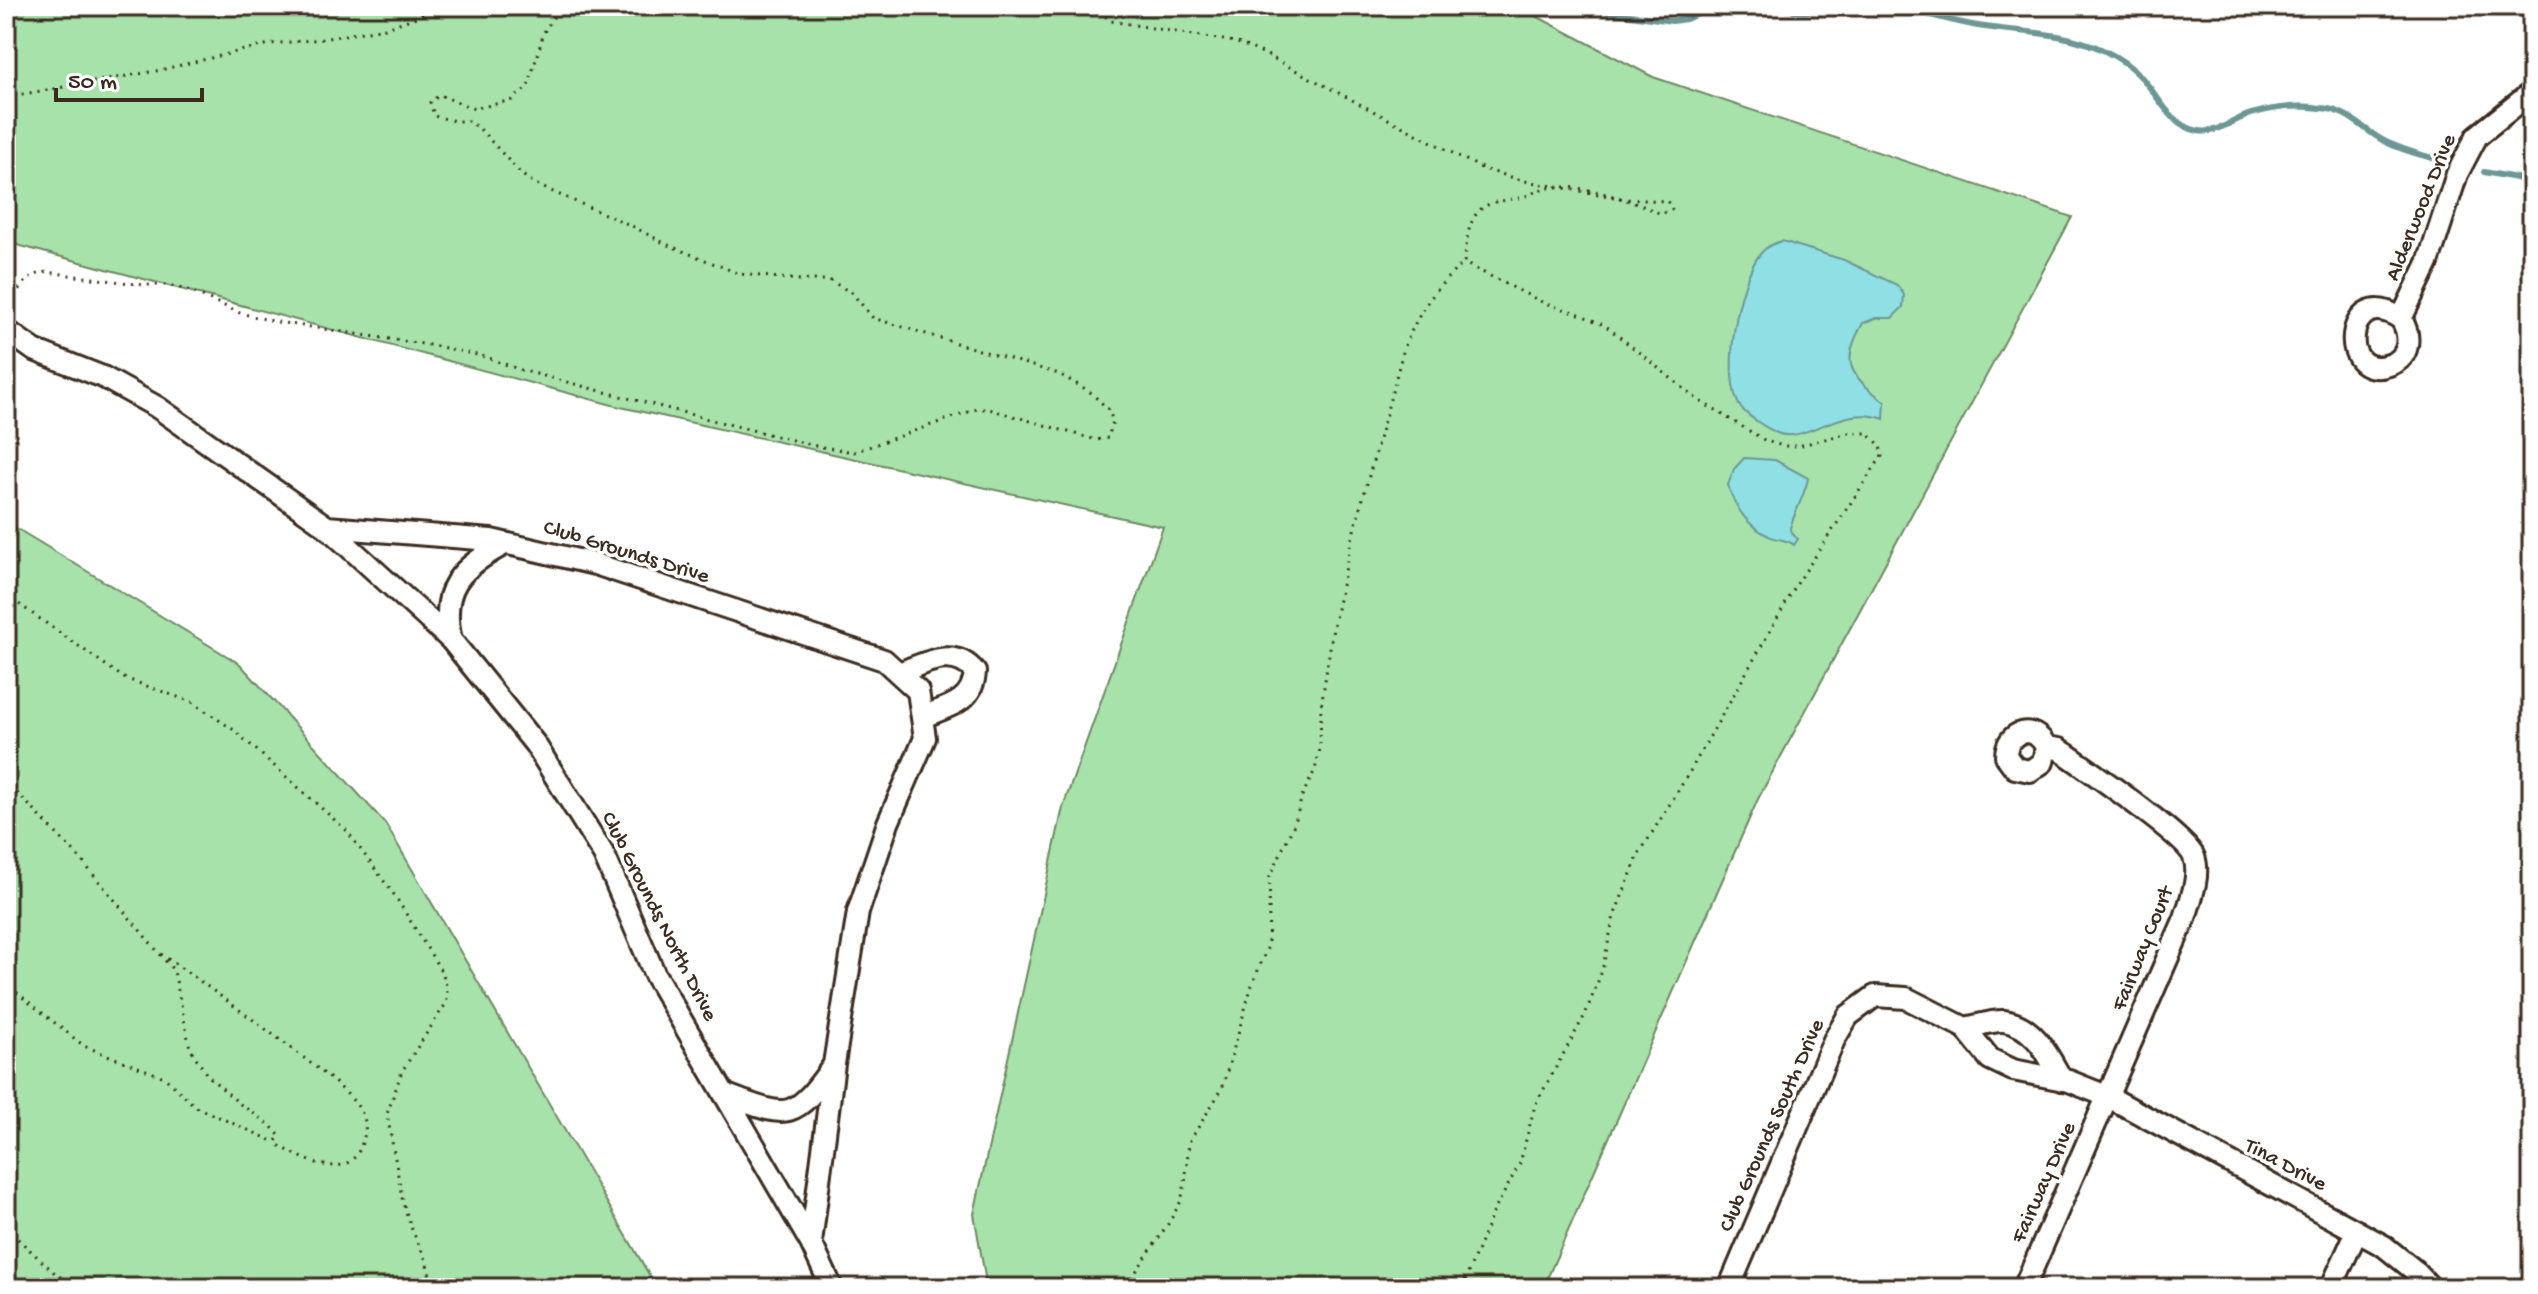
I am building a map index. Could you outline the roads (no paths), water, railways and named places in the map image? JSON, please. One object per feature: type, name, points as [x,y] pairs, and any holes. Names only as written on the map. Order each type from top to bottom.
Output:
[{"type":"street","name":"Alderwood Drive","points":[[2401,319],[2428,263],[2457,174],[2477,136],[2532,92]]},
{"type":"street","name":"Club Grounds North Drive","points":[[6,330],[34,350],[103,377],[145,399],[327,527],[451,640],[535,744],[604,855],[655,975],[811,1243],[832,1288]]},
{"type":"street","name":"Club Grounds Drive","points":[[327,527],[491,540],[609,569],[884,660],[918,691],[925,738],[888,823],[858,912],[811,1243]]},
{"type":"street","points":[[451,640],[446,619],[454,584],[464,570],[483,555],[505,544]]},
{"type":"street","points":[[899,673],[937,658],[958,658],[975,672],[974,685],[964,700],[922,717]]},
{"type":"street","name":"Fairway Court","points":[[2046,747],[2059,749],[2172,833],[2194,855],[2196,864],[2194,887],[2185,918],[2109,1097]]},
{"type":"street","name":"Club Grounds South Drive","points":[[1729,1288],[1834,1040],[1848,1016],[1875,996],[1906,998],[1965,1028],[1990,1059],[2013,1070],[2062,1080],[2109,1097]]},
{"type":"street","points":[[1965,1028],[2004,1021],[2027,1031],[2042,1044],[2062,1080]]},
{"type":"street","points":[[724,1094],[766,1110],[790,1110],[804,1104],[834,1064]]},
{"type":"street","name":"Tina Drive","points":[[2109,1097],[2384,1246],[2431,1288]]},
{"type":"street","name":"Fairway Drive","points":[[2024,1288],[2109,1097]]},
{"type":"street","points":[[2331,1288],[2357,1231]]},
{"type":"water","points":[[1782,241],[1844,260],[1897,285],[1904,295],[1903,307],[1892,318],[1876,318],[1863,323],[1850,360],[1857,376],[1885,402],[1884,419],[1853,416],[1788,435],[1768,428],[1741,408],[1732,375],[1734,329],[1739,306],[1745,284],[1761,253]]},
{"type":"water","points":[[1744,458],[1775,460],[1808,478],[1790,526],[1798,539],[1794,545],[1761,532],[1738,509],[1728,485],[1734,469]]},
{"type":"waterway","points":[[1568,6],[1672,21],[1686,19],[1717,6]]},
{"type":"waterway","points":[[1772,6],[1803,11],[1834,6]]},
{"type":"waterway","points":[[1896,6],[1974,25],[2060,36],[2089,44],[2124,62],[2138,74],[2173,117],[2198,131],[2219,128],[2271,109],[2321,108],[2340,112],[2390,144],[2436,159]]},
{"type":"waterway","points":[[2484,172],[2532,181]]}]
